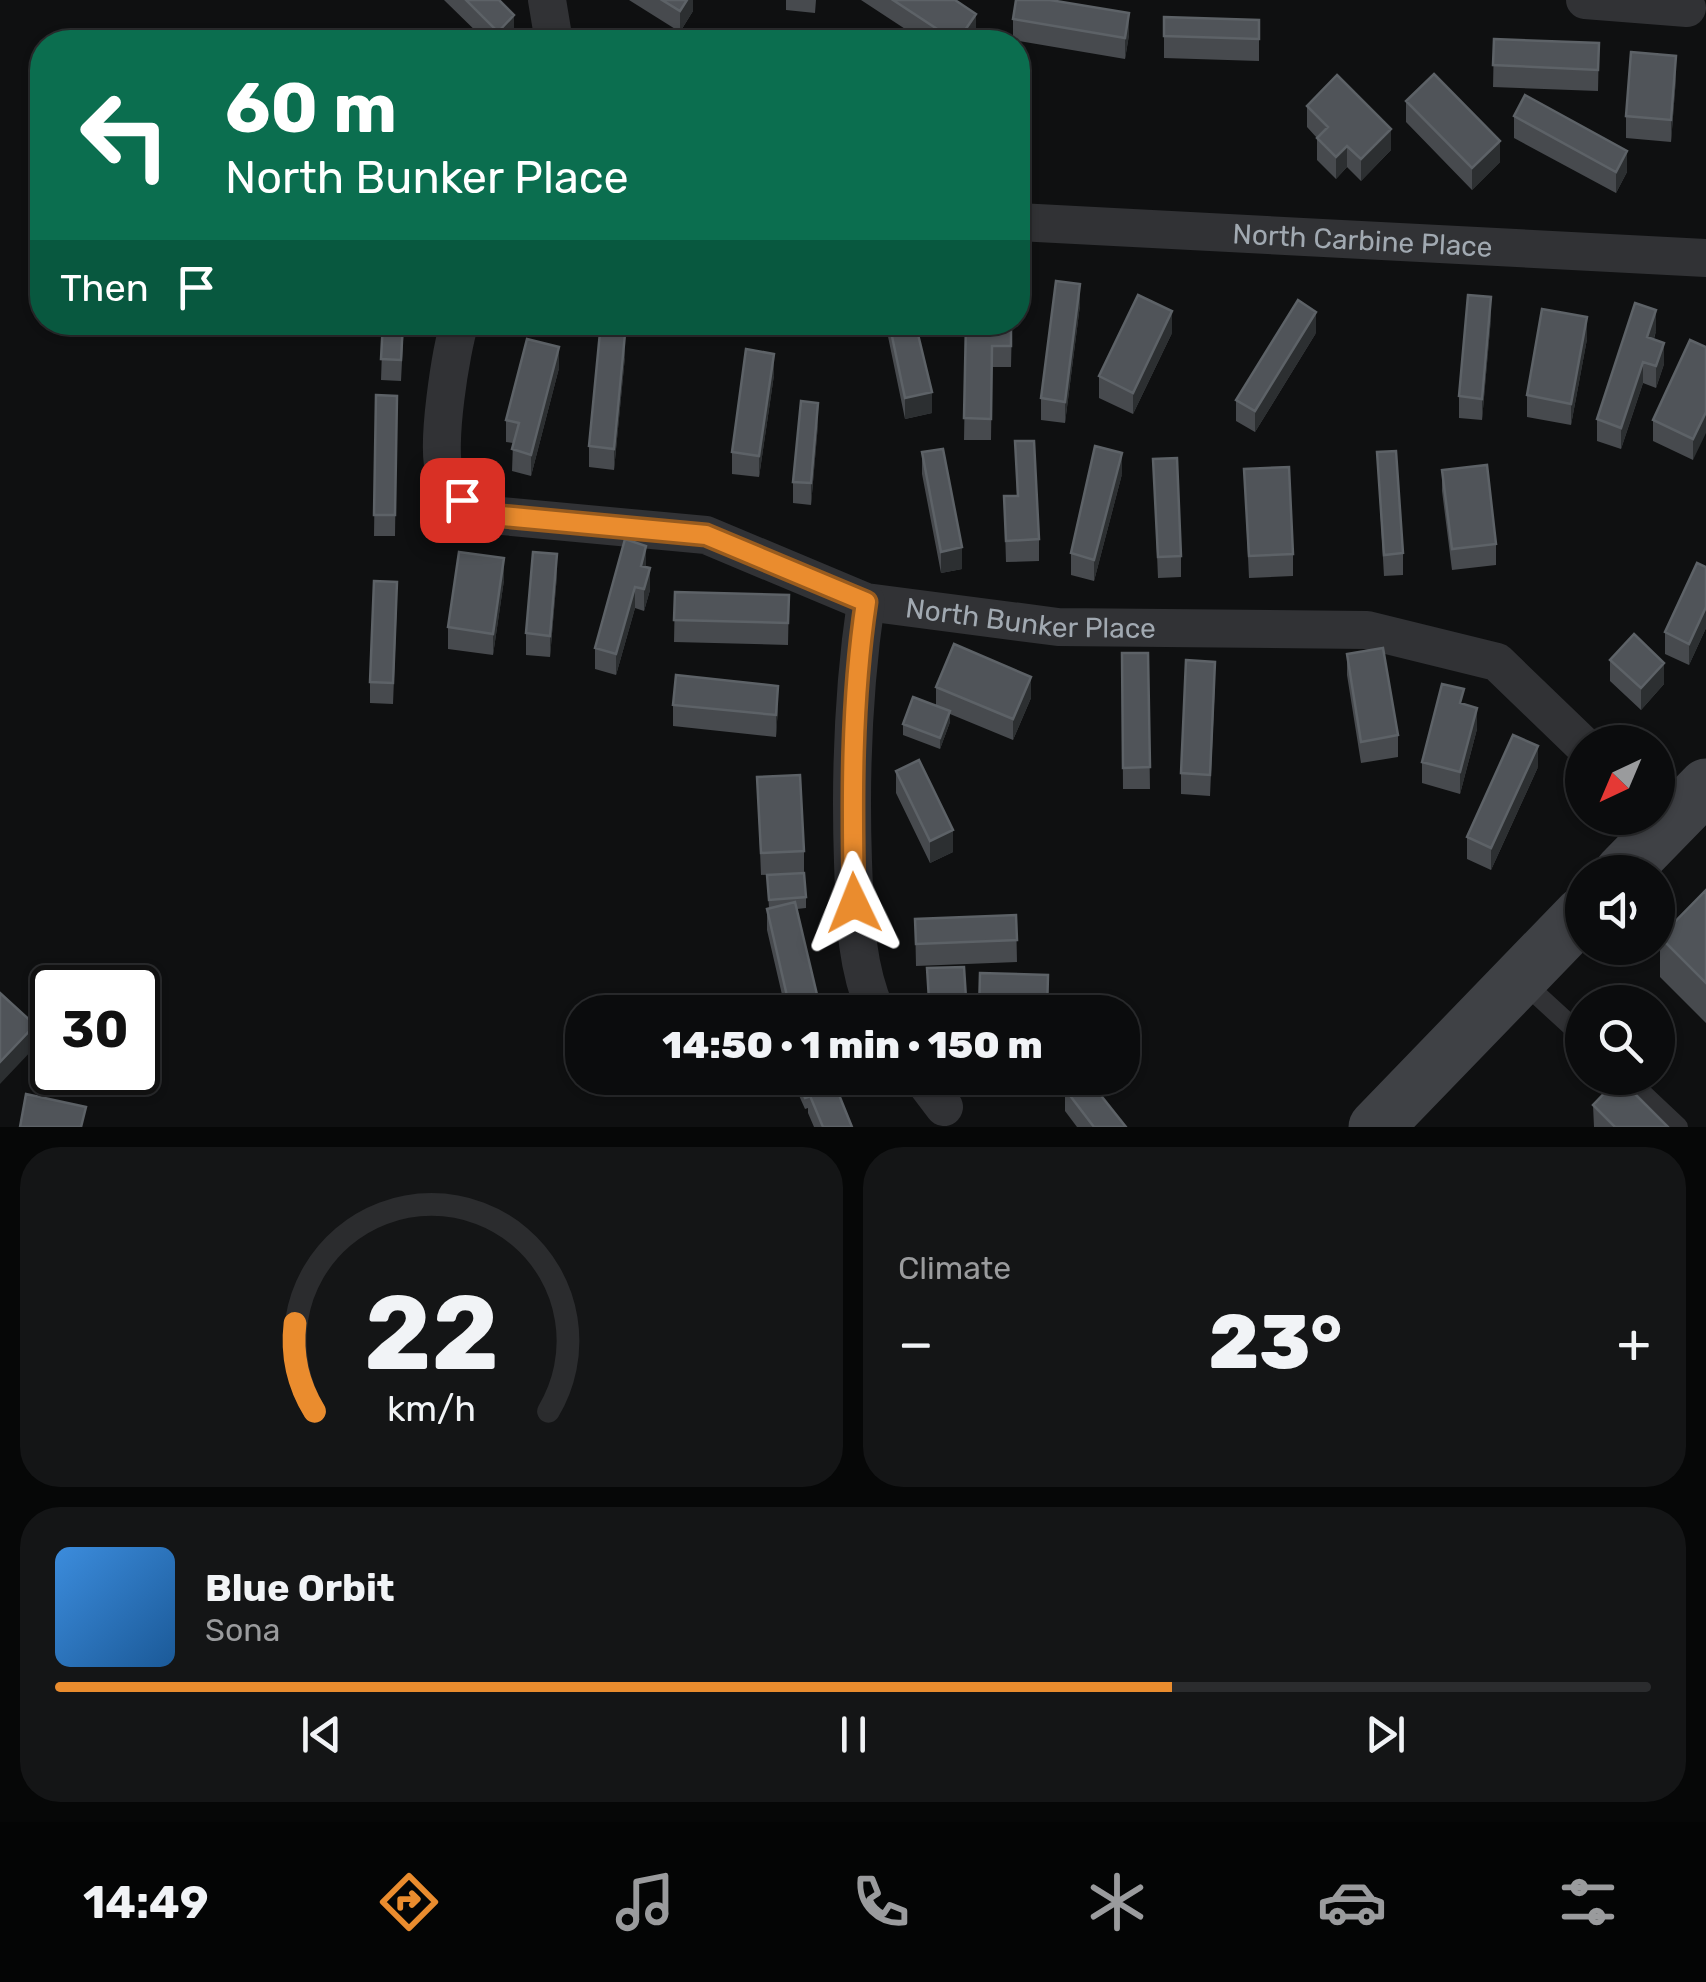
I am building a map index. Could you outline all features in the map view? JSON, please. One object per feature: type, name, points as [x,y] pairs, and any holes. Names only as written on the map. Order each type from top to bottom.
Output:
[{"type":"street","points":[[547,0],[552,30]]},
{"type":"street","points":[[1585,0],[1691,12]]},
{"type":"street","name":"North Carbine Place","points":[[1030,223],[1706,258]]},
{"type":"street","name":"North Bunker Place","points":[[458,335],[445,402],[443,470],[462,500],[491,515],[706,535],[866,602],[1058,627],[1366,630],[1497,662],[1565,728]]},
{"type":"street","points":[[866,602],[854,680],[850,762],[856,938],[869,995]]},
{"type":"street","points":[[1675,811],[1706,786]]},
{"type":"street","points":[[1635,855],[1651,835]]},
{"type":"street","points":[[1376,1127],[1565,932]]},
{"type":"lane","points":[[1520,978],[1565,1020]]},
{"type":"lane","points":[[1644,1095],[1678,1127]]},
{"type":"building","points":[[466,0],[499,0],[514,15],[496,30]]},
{"type":"building","points":[[662,0],[687,0],[680,11]]},
{"type":"building","points":[[893,0],[955,0],[976,14],[965,30],[939,30]]},
{"type":"building","points":[[1016,0],[1050,0],[1129,13],[1125,38],[1013,19]]},
{"type":"building","points":[[1164,17],[1259,20],[1259,39],[1164,36]]},
{"type":"building","points":[[1494,39],[1599,43],[1598,70],[1493,65]]},
{"type":"building","points":[[1631,52],[1676,56],[1671,120],[1626,116]]},
{"type":"building","points":[[1434,74],[1500,141],[1472,168],[1406,101]]},
{"type":"building","points":[[1337,75],[1391,129],[1361,159],[1347,146],[1336,157],[1317,138],[1328,127],[1307,106]]},
{"type":"building","points":[[1525,95],[1627,151],[1616,172],[1514,116]]},
{"type":"building","points":[[1056,281],[1080,284],[1065,402],[1041,398]]},
{"type":"building","points":[[1138,295],[1172,311],[1133,393],[1099,376]]},
{"type":"building","points":[[1468,295],[1491,297],[1482,399],[1459,396]]},
{"type":"building","points":[[1298,300],[1316,312],[1255,411],[1236,400]]},
{"type":"building","points":[[1635,303],[1656,310],[1647,337],[1664,343],[1656,366],[1643,362],[1621,428],[1597,419]]},
{"type":"building","points":[[1542,309],[1587,317],[1571,404],[1527,395]]},
{"type":"building","points":[[382,335],[402,335],[401,360],[381,359]]},
{"type":"building","points":[[600,335],[625,335],[614,449],[589,446]]},
{"type":"building","points":[[892,335],[918,335],[932,392],[905,398]]},
{"type":"building","points":[[966,335],[1011,335],[1011,346],[992,346],[991,419],[964,418]]},
{"type":"building","points":[[527,339],[559,347],[531,455],[512,449],[519,423],[506,420]]},
{"type":"building","points":[[1690,340],[1706,347],[1706,412],[1693,439],[1653,420]]},
{"type":"building","points":[[746,349],[774,354],[759,456],[732,452]]},
{"type":"building","points":[[376,395],[397,396],[395,515],[374,515]]},
{"type":"building","points":[[801,401],[818,403],[811,483],[793,482]]},
{"type":"building","points":[[1015,441],[1034,441],[1039,539],[1006,541],[1004,496],[1018,496]]},
{"type":"building","points":[[1095,446],[1122,453],[1094,560],[1071,553]]},
{"type":"building","points":[[943,449],[962,547],[941,552],[922,452]]},
{"type":"building","points":[[1396,451],[1403,553],[1384,555],[1377,452]]},
{"type":"building","points":[[1177,458],[1181,556],[1158,557],[1153,459]]},
{"type":"building","points":[[1487,465],[1496,544],[1452,549],[1442,470]]},
{"type":"building","points":[[1289,467],[1293,554],[1249,556],[1244,469]]},
{"type":"building","points":[[625,539],[646,546],[641,566],[650,568],[644,589],[635,587],[616,654],[595,648]]},
{"type":"building","points":[[459,552],[504,558],[493,634],[448,627]]},
{"type":"building","points":[[533,552],[557,554],[550,636],[526,633]]},
{"type":"building","points":[[1697,563],[1706,567],[1706,607],[1689,644],[1665,632]]},
{"type":"building","points":[[374,581],[397,582],[393,683],[370,682]]},
{"type":"building","points":[[675,592],[789,595],[788,623],[674,620]]},
{"type":"building","points":[[1634,634],[1664,663],[1641,688],[1610,660]]},
{"type":"building","points":[[954,644],[1031,677],[1013,719],[936,687]]},
{"type":"building","points":[[1383,648],[1398,735],[1361,742],[1347,654]]},
{"type":"building","points":[[1122,653],[1148,653],[1150,767],[1123,768]]},
{"type":"building","points":[[1186,660],[1215,662],[1210,775],[1181,773]]},
{"type":"building","points":[[676,675],[778,686],[776,715],[673,705]]},
{"type":"building","points":[[1442,684],[1464,689],[1460,703],[1477,708],[1460,772],[1422,762]]},
{"type":"building","points":[[913,697],[950,711],[940,738],[903,724]]},
{"type":"building","points":[[1513,735],[1538,746],[1491,848],[1467,837]]},
{"type":"building","points":[[919,760],[953,830],[930,841],[896,771]]},
{"type":"building","points":[[800,775],[804,851],[761,853],[757,777]]},
{"type":"building","points":[[804,873],[806,897],[769,900],[767,875]]},
{"type":"building","points":[[1706,890],[1706,983],[1675,952],[1675,922]]},
{"type":"building","points":[[795,902],[817,995],[787,995],[767,909]]},
{"type":"building","points":[[1016,915],[1017,940],[916,944],[915,919]]},
{"type":"building","points":[[964,967],[966,995],[929,995],[927,968]]},
{"type":"building","points":[[980,973],[1048,975],[1047,995],[979,995]]},
{"type":"building","points":[[0,993],[30,1020],[30,1030],[0,1062]]},
{"type":"building","points":[[26,1094],[86,1107],[81,1127],[20,1127]]},
{"type":"building","points":[[810,1095],[839,1095],[852,1127],[823,1127]]},
{"type":"building","points":[[1070,1095],[1101,1095],[1126,1127],[1094,1127]]},
{"type":"building","points":[[1603,1095],[1636,1095],[1668,1127],[1615,1127],[1593,1105]]},
{"type":"route","points":[[462,500],[491,515],[706,535],[866,602],[854,680],[850,762],[854,903]]}]
